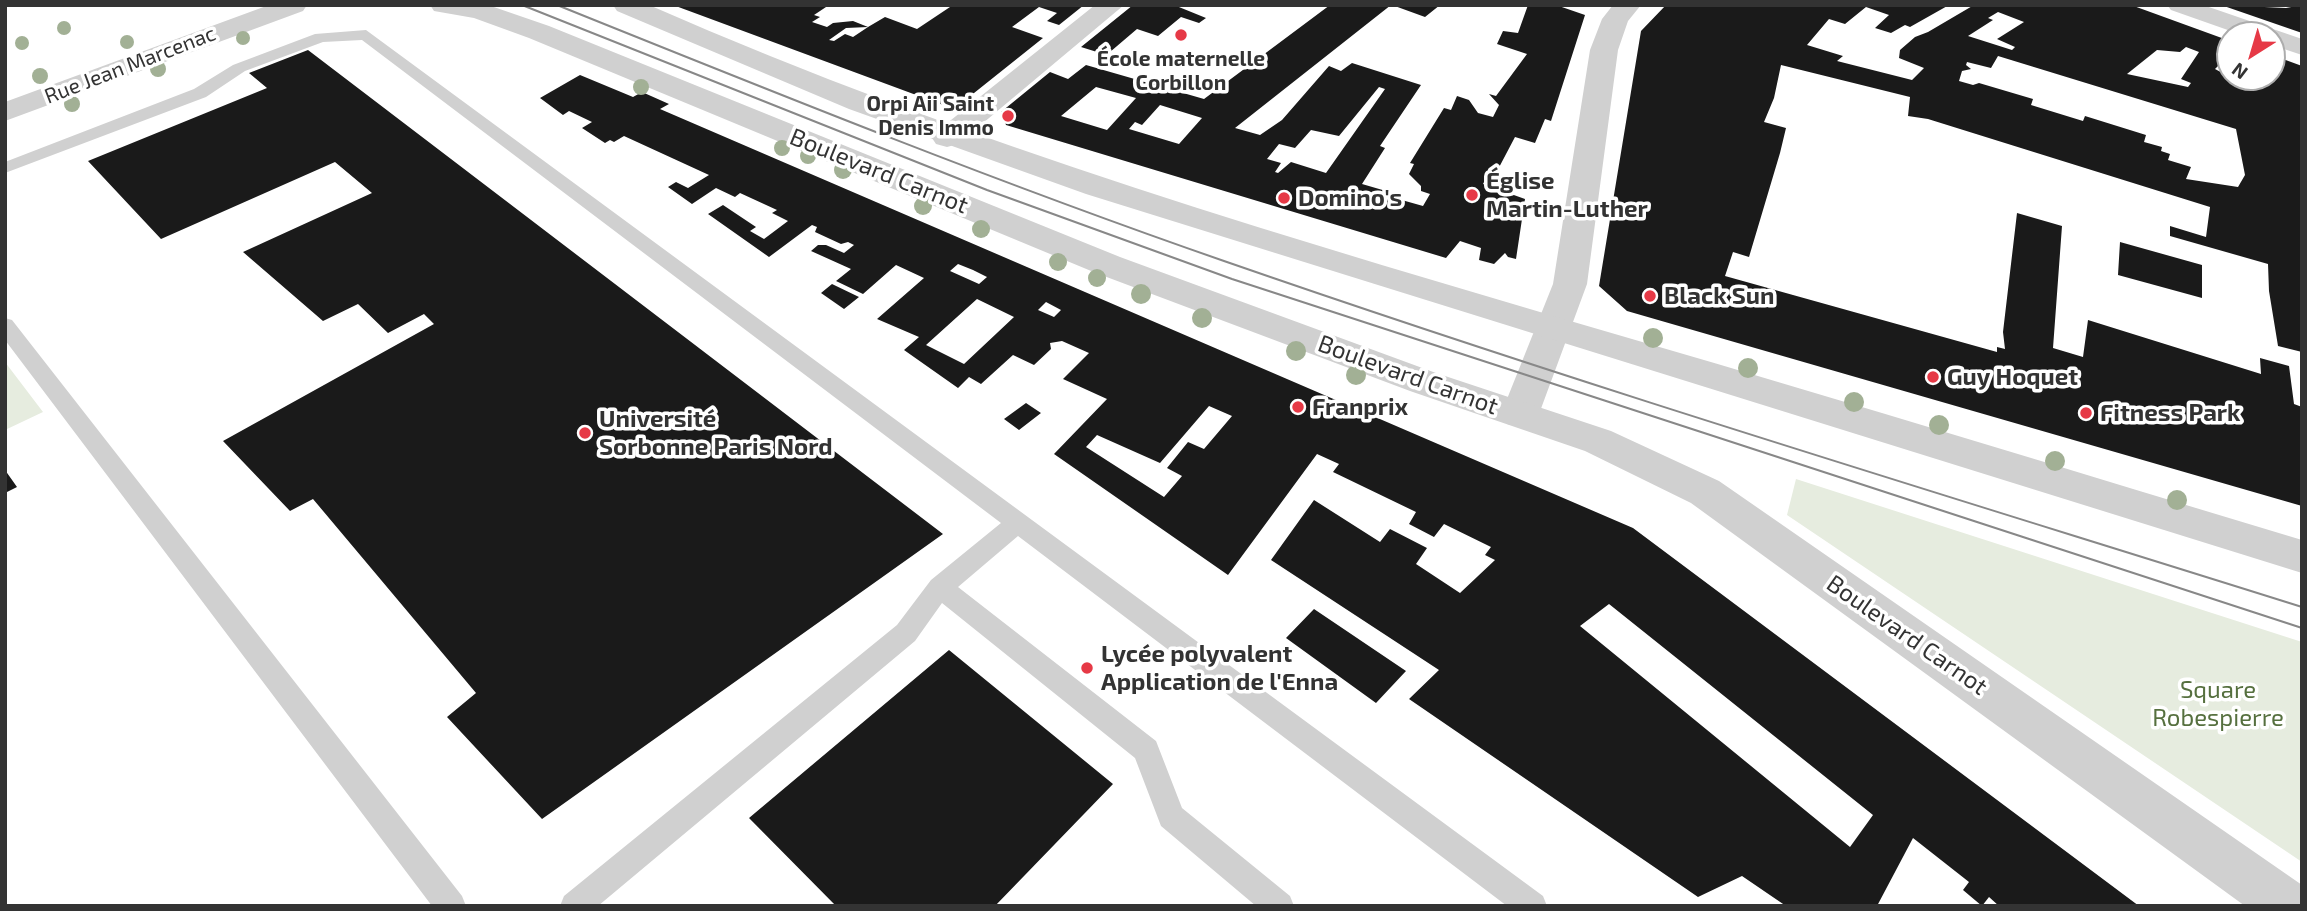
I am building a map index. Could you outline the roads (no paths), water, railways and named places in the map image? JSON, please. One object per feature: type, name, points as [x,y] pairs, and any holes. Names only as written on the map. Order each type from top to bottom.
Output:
[{"type":"street","name":"Rue Jean Marcenac","points":[[5,112],[294,5]]},
{"type":"street","name":"Boulevard Carnot","points":[[443,5],[479,11],[539,32],[1108,264],[1423,382],[1598,441],[1705,492],[2288,906]]},
{"type":"street","points":[[626,5],[696,38],[947,138],[1461,302],[1554,328],[2302,557]]},
{"type":"street","points":[[947,138],[1111,5]]},
{"type":"street","points":[[1520,415],[1570,284],[1604,50],[1615,19],[1628,5]]},
{"type":"street","points":[[2179,5],[2225,21]]},
{"type":"lane","points":[[5,168],[200,93],[239,68],[321,37],[366,35],[1532,906]]},
{"type":"lane","points":[[5,324],[451,906]]},
{"type":"lane","points":[[575,906],[906,633],[940,587],[1019,522]]},
{"type":"lane","points":[[940,587],[1146,751],[1171,817],[1279,906]]},
{"type":"tram line","points":[[522,5],[987,190],[1232,279],[2302,628]]},
{"type":"tram line","points":[[557,5],[972,169],[1224,261],[1627,395],[2302,607]]},
{"type":"place","name":"École maternelle Corbillon","points":[[1181,35]]},
{"type":"place","name":"Orpi Aii Saint Denis Immo","points":[[1008,116]]},
{"type":"place","name":"Église Martin-Luther","points":[[1472,195]]},
{"type":"place","name":"Domino's","points":[[1284,198]]},
{"type":"place","name":"Black Sun","points":[[1650,296]]},
{"type":"place","name":"Guy Hoquet","points":[[1933,377]]},
{"type":"place","name":"Franprix","points":[[1298,407]]},
{"type":"place","name":"Fitness Park","points":[[2086,413]]},
{"type":"place","name":"Université Sorbonne Paris Nord","points":[[585,433]]},
{"type":"place","name":"Lycée polyvalent Application de l'Enna","points":[[1087,668]]},
{"type":"park label","name":"Square Robespierre","points":[[2218,704]]}]
